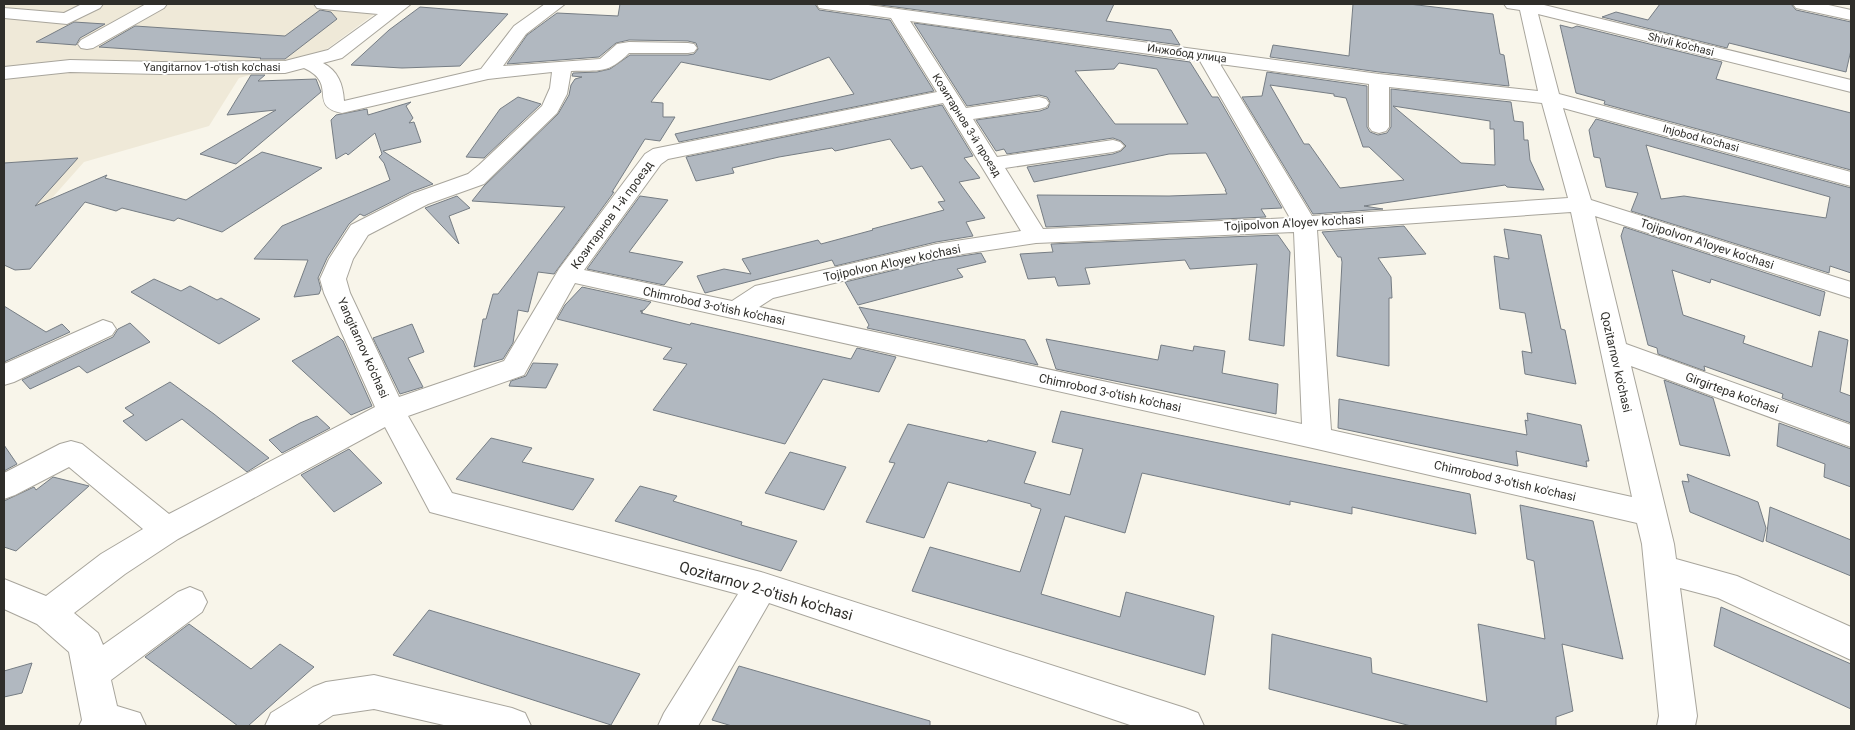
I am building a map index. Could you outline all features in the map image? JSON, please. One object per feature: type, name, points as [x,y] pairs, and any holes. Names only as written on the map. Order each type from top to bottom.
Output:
[{"type":"street","points":[[4,13],[67,19],[94,4]]},
{"type":"street","points":[[87,44],[158,4]]},
{"type":"street","points":[[323,4],[398,7]]},
{"type":"street","points":[[488,73],[520,30],[556,4]]},
{"type":"street","name":"Инжобод улица","points":[[825,4],[1379,80],[1550,98]]},
{"type":"street","name":"Shivli ko'chasi","points":[[1529,4],[1851,86]]},
{"type":"street","name":"Qozitarnov ko'chasi","points":[[1529,4],[1550,98],[1581,204],[1658,544],[1678,716],[1676,726]]},
{"type":"street","points":[[1802,4],[1851,14]]},
{"type":"street","name":"Yangitarnov 1-o'tish ko'chasi","points":[[4,73],[70,66],[160,68],[285,67],[336,54],[398,7]]},
{"type":"street","name":"Козитарнов 3-й проезд","points":[[898,15],[1036,236]]},
{"type":"street","points":[[306,62],[324,69],[331,80],[334,104],[342,107],[488,73],[603,64],[610,61],[623,48],[688,48]]},
{"type":"street","points":[[1206,56],[1305,224],[1317,438]]},
{"type":"street","name":"Yangitarnov ko'chasi","points":[[49,613],[113,564],[167,530],[391,411],[333,279],[341,259],[359,230],[420,199],[476,178],[486,170],[552,105],[563,72],[561,66]]},
{"type":"street","points":[[1379,80],[1379,127]]},
{"type":"street","name":"Козитарнов 1-й проезд","points":[[391,411],[514,368],[568,274],[653,159],[661,154],[948,96]]},
{"type":"street","name":"Injobod ko'chasi","points":[[1550,98],[1851,179]]},
{"type":"street","points":[[960,115],[1039,103]]},
{"type":"street","points":[[991,164],[1112,146]]},
{"type":"street","name":"Tojipolvon A'loyev ko'chasi","points":[[735,311],[764,292],[936,251],[1036,236],[1305,224],[1581,204],[1851,290]]},
{"type":"street","name":"Chimrobod 3-o'tish ko'chasi","points":[[568,274],[1317,438],[1651,514]]},
{"type":"street","points":[[4,375],[103,329]]},
{"type":"street","name":"Girgirtepa ko'chasi","points":[[1613,349],[1851,436]]},
{"type":"street","name":"Qozitarnov 2-o'tish ko'chasi","points":[[391,411],[441,504],[761,586],[1185,726]]},
{"type":"street","points":[[4,487],[71,452],[167,530]]},
{"type":"street","points":[[1660,569],[1725,586],[1851,644]]},
{"type":"street","points":[[677,726],[761,586]]},
{"type":"street","points":[[4,593],[49,613],[85,644],[91,674],[109,724]]},
{"type":"street","points":[[91,674],[190,602]]},
{"type":"street","points":[[284,726],[326,698],[374,692],[512,726]]},
{"type":"shaded area","points":[[4,4],[388,4],[316,57],[239,78],[209,126],[84,162],[4,252]]},
{"type":"building","points":[[620,4],[815,4],[819,10],[890,20],[934,91],[679,142],[675,134],[854,94],[829,57],[770,80],[681,62],[651,102],[663,103],[663,117],[675,117],[660,141],[645,139],[612,192],[614,192],[554,274],[538,272],[528,312],[518,310],[513,343],[503,359],[474,367],[483,319],[486,319],[493,294],[498,294],[565,207],[472,201],[484,186],[558,114],[569,95],[571,85],[575,79],[582,77],[572,76],[573,73],[597,72],[610,69],[630,55],[688,55],[694,54],[698,49],[696,43],[688,41],[629,40],[616,43],[599,57],[507,64],[527,35],[557,13],[618,16]]},
{"type":"building","points":[[873,4],[1114,4],[1106,21],[1171,30],[1180,45]]},
{"type":"building","points":[[1353,4],[1409,4],[1493,14],[1500,54],[1504,55],[1509,86],[1379,72],[1270,57],[1273,45],[1349,56]]},
{"type":"building","points":[[1660,4],[1791,4],[1796,10],[1851,22],[1851,50],[1846,72],[1729,43],[1727,48],[1602,17],[1616,12],[1648,20]]},
{"type":"building","points":[[420,7],[508,14],[460,66],[402,68],[351,65],[389,30]]},
{"type":"building","points":[[320,10],[331,12],[337,19],[285,59],[260,59],[99,47],[135,26],[285,36]]},
{"type":"building","points":[[74,22],[105,24],[80,38],[76,45],[36,42]]},
{"type":"building","points":[[914,23],[1190,62],[1212,97],[1218,97],[1282,208],[1261,209],[1266,217],[1046,227],[1037,195],[1169,196],[1227,194],[1206,153],[1169,154],[1034,182],[1027,167],[1113,154],[1121,151],[1126,146],[1121,141],[1113,138],[1007,154],[1004,149],[996,151],[976,120],[1040,111],[1048,108],[1050,102],[1047,97],[1039,95],[967,106]],"holes":[[[1119,63],[1157,69],[1188,124],[1115,124],[1075,71],[1114,69]]]},
{"type":"building","points":[[1560,25],[1572,28],[1577,26],[1722,62],[1716,79],[1851,113],[1851,170],[1604,104],[1605,101],[1576,93]]},
{"type":"building","points":[[1267,72],[1367,86],[1367,127],[1370,132],[1378,135],[1387,133],[1391,127],[1391,89],[1511,102],[1514,121],[1523,122],[1524,140],[1528,140],[1530,160],[1544,190],[1507,187],[1505,185],[1364,206],[1383,209],[1313,214],[1242,97],[1262,96]],"holes":[[[1270,85],[1334,94],[1334,96],[1346,98],[1363,147],[1369,147],[1404,180],[1340,188],[1309,144],[1304,144]],[[1393,106],[1490,121],[1490,129],[1494,129],[1495,165],[1461,163]]]},
{"type":"building","points":[[251,75],[265,75],[258,81],[316,79],[321,92],[236,164],[200,154],[276,110],[227,115]]},
{"type":"building","points":[[518,97],[541,104],[484,158],[466,157],[500,109]]},
{"type":"building","points":[[411,102],[406,106],[413,118],[409,123],[414,122],[421,142],[383,151],[433,184],[411,192],[364,216],[360,214],[349,224],[327,258],[318,278],[321,289],[319,294],[294,297],[308,260],[254,259],[282,226],[390,180],[384,163],[379,157],[382,154],[375,133],[348,155],[346,153],[336,159],[331,120],[336,115],[367,109],[368,115]]},
{"type":"building","points":[[942,105],[973,156],[964,158],[980,178],[959,182],[985,218],[966,222],[973,236],[936,242],[835,266],[832,260],[705,293],[697,276],[724,269],[751,274],[742,259],[818,240],[821,244],[944,210],[938,202],[945,201],[922,166],[911,169],[890,139],[835,151],[832,148],[779,157],[732,168],[734,173],[696,181],[686,157]]},
{"type":"building","points":[[1596,119],[1851,188],[1851,273],[1830,266],[1829,273],[1631,211],[1638,193],[1606,187],[1600,158],[1594,157],[1589,130]],"holes":[[[1646,145],[1830,197],[1826,218],[1684,196],[1661,199]]]},
{"type":"building","points":[[262,152],[322,168],[222,232],[178,218],[174,221],[122,208],[116,211],[85,202],[30,269],[15,270],[4,265],[4,163],[78,158],[35,206],[107,175],[105,178],[186,200]]},
{"type":"building","points":[[457,196],[470,208],[449,216],[459,244],[425,208]]},
{"type":"building","points":[[640,196],[668,200],[629,252],[683,262],[664,285],[587,269]]},
{"type":"building","points":[[1404,226],[1426,254],[1378,258],[1391,277],[1392,298],[1389,298],[1389,366],[1337,356],[1342,262],[1341,257],[1338,257],[1322,232]]},
{"type":"building","points":[[1624,227],[1825,292],[1820,316],[1711,279],[1710,283],[1672,270],[1683,315],[1745,336],[1743,343],[1812,367],[1819,331],[1848,340],[1840,392],[1851,396],[1851,423],[1782,398],[1783,394],[1704,366],[1705,371],[1658,354],[1657,348],[1648,345],[1621,236]]},
{"type":"building","points":[[1504,229],[1541,235],[1561,329],[1565,330],[1576,384],[1525,374],[1522,351],[1532,353],[1525,313],[1500,309],[1494,256],[1509,259]]},
{"type":"building","points":[[1278,235],[1290,252],[1284,346],[1249,340],[1257,264],[1190,269],[1185,260],[1085,268],[1090,284],[1058,286],[1055,277],[1028,279],[1020,254],[1053,252],[1051,244]]},
{"type":"building","points":[[981,253],[986,262],[957,269],[963,277],[858,305],[845,282],[936,260]]},
{"type":"building","points":[[154,279],[181,291],[190,286],[217,300],[221,298],[260,319],[219,344],[131,292]]},
{"type":"building","points":[[582,287],[651,302],[644,310],[640,311],[643,312],[641,313],[690,325],[691,323],[851,359],[857,348],[896,357],[879,392],[823,379],[785,444],[653,410],[687,364],[663,359],[672,348],[557,319],[565,305]]},
{"type":"building","points":[[4,306],[46,332],[62,324],[70,332],[4,362]]},
{"type":"building","points":[[859,307],[1025,340],[1038,365],[867,328],[869,325]]},
{"type":"building","points":[[130,323],[150,342],[87,373],[79,366],[30,389],[22,380],[113,337],[118,329]]},
{"type":"building","points":[[412,324],[424,352],[408,358],[423,387],[400,394],[373,338]]},
{"type":"building","points":[[338,336],[343,341],[372,406],[351,415],[292,361]]},
{"type":"building","points":[[1046,339],[1158,360],[1161,345],[1193,351],[1194,346],[1225,351],[1222,373],[1278,384],[1276,414],[1056,369]]},
{"type":"building","points":[[533,363],[558,364],[546,388],[509,386],[511,381],[526,376]]},
{"type":"building","points":[[1664,380],[1713,398],[1730,456],[1680,445]]},
{"type":"building","points":[[170,382],[269,458],[247,472],[182,419],[146,441],[123,421],[134,415],[125,408]]},
{"type":"building","points":[[1339,399],[1527,435],[1525,420],[1528,421],[1527,413],[1581,425],[1589,461],[1586,461],[1587,467],[1516,451],[1518,466],[1338,428]]},
{"type":"building","points":[[1061,411],[1470,494],[1476,534],[1352,507],[1352,514],[1290,501],[1290,505],[1142,473],[1125,533],[1065,516],[1041,594],[1120,617],[1126,592],[1214,616],[1205,675],[912,591],[930,547],[1020,572],[1041,509],[1031,506],[1031,504],[948,482],[924,538],[866,522],[895,463],[889,462],[908,424],[1036,452],[1024,483],[1070,495],[1083,449],[1052,442]]},
{"type":"building","points":[[317,416],[330,428],[282,453],[269,440],[300,423]]},
{"type":"building","points":[[1779,423],[1851,449],[1851,487],[1824,477],[1825,464],[1777,446]]},
{"type":"building","points":[[491,438],[532,448],[522,462],[594,479],[573,510],[456,479]]},
{"type":"building","points":[[4,445],[17,464],[4,471]]},
{"type":"building","points":[[349,449],[382,483],[334,512],[301,475]]},
{"type":"building","points":[[790,452],[846,467],[824,510],[765,493]]},
{"type":"building","points":[[1687,474],[1758,502],[1766,528],[1763,542],[1690,512],[1682,481],[1689,482]]},
{"type":"building","points":[[53,477],[89,486],[16,551],[4,547],[4,501],[34,487],[36,490]]},
{"type":"building","points":[[640,486],[677,496],[673,501],[742,522],[741,525],[797,541],[781,571],[615,521]]},
{"type":"building","points":[[1520,505],[1593,521],[1623,659],[1562,644],[1573,711],[1556,717],[1556,726],[1411,726],[1269,689],[1272,634],[1371,658],[1372,673],[1487,702],[1478,624],[1545,639],[1534,561],[1527,559]]},
{"type":"building","points":[[1770,507],[1851,540],[1851,576],[1766,541]]},
{"type":"building","points":[[1721,607],[1851,664],[1851,709],[1714,646]]},
{"type":"building","points":[[429,610],[640,674],[611,725],[393,655]]},
{"type":"building","points":[[189,624],[251,669],[280,644],[314,667],[248,726],[238,726],[145,657]]},
{"type":"building","points":[[32,663],[22,693],[4,697],[4,671]]},
{"type":"building","points":[[739,666],[930,721],[930,726],[732,726],[712,720]]}]
